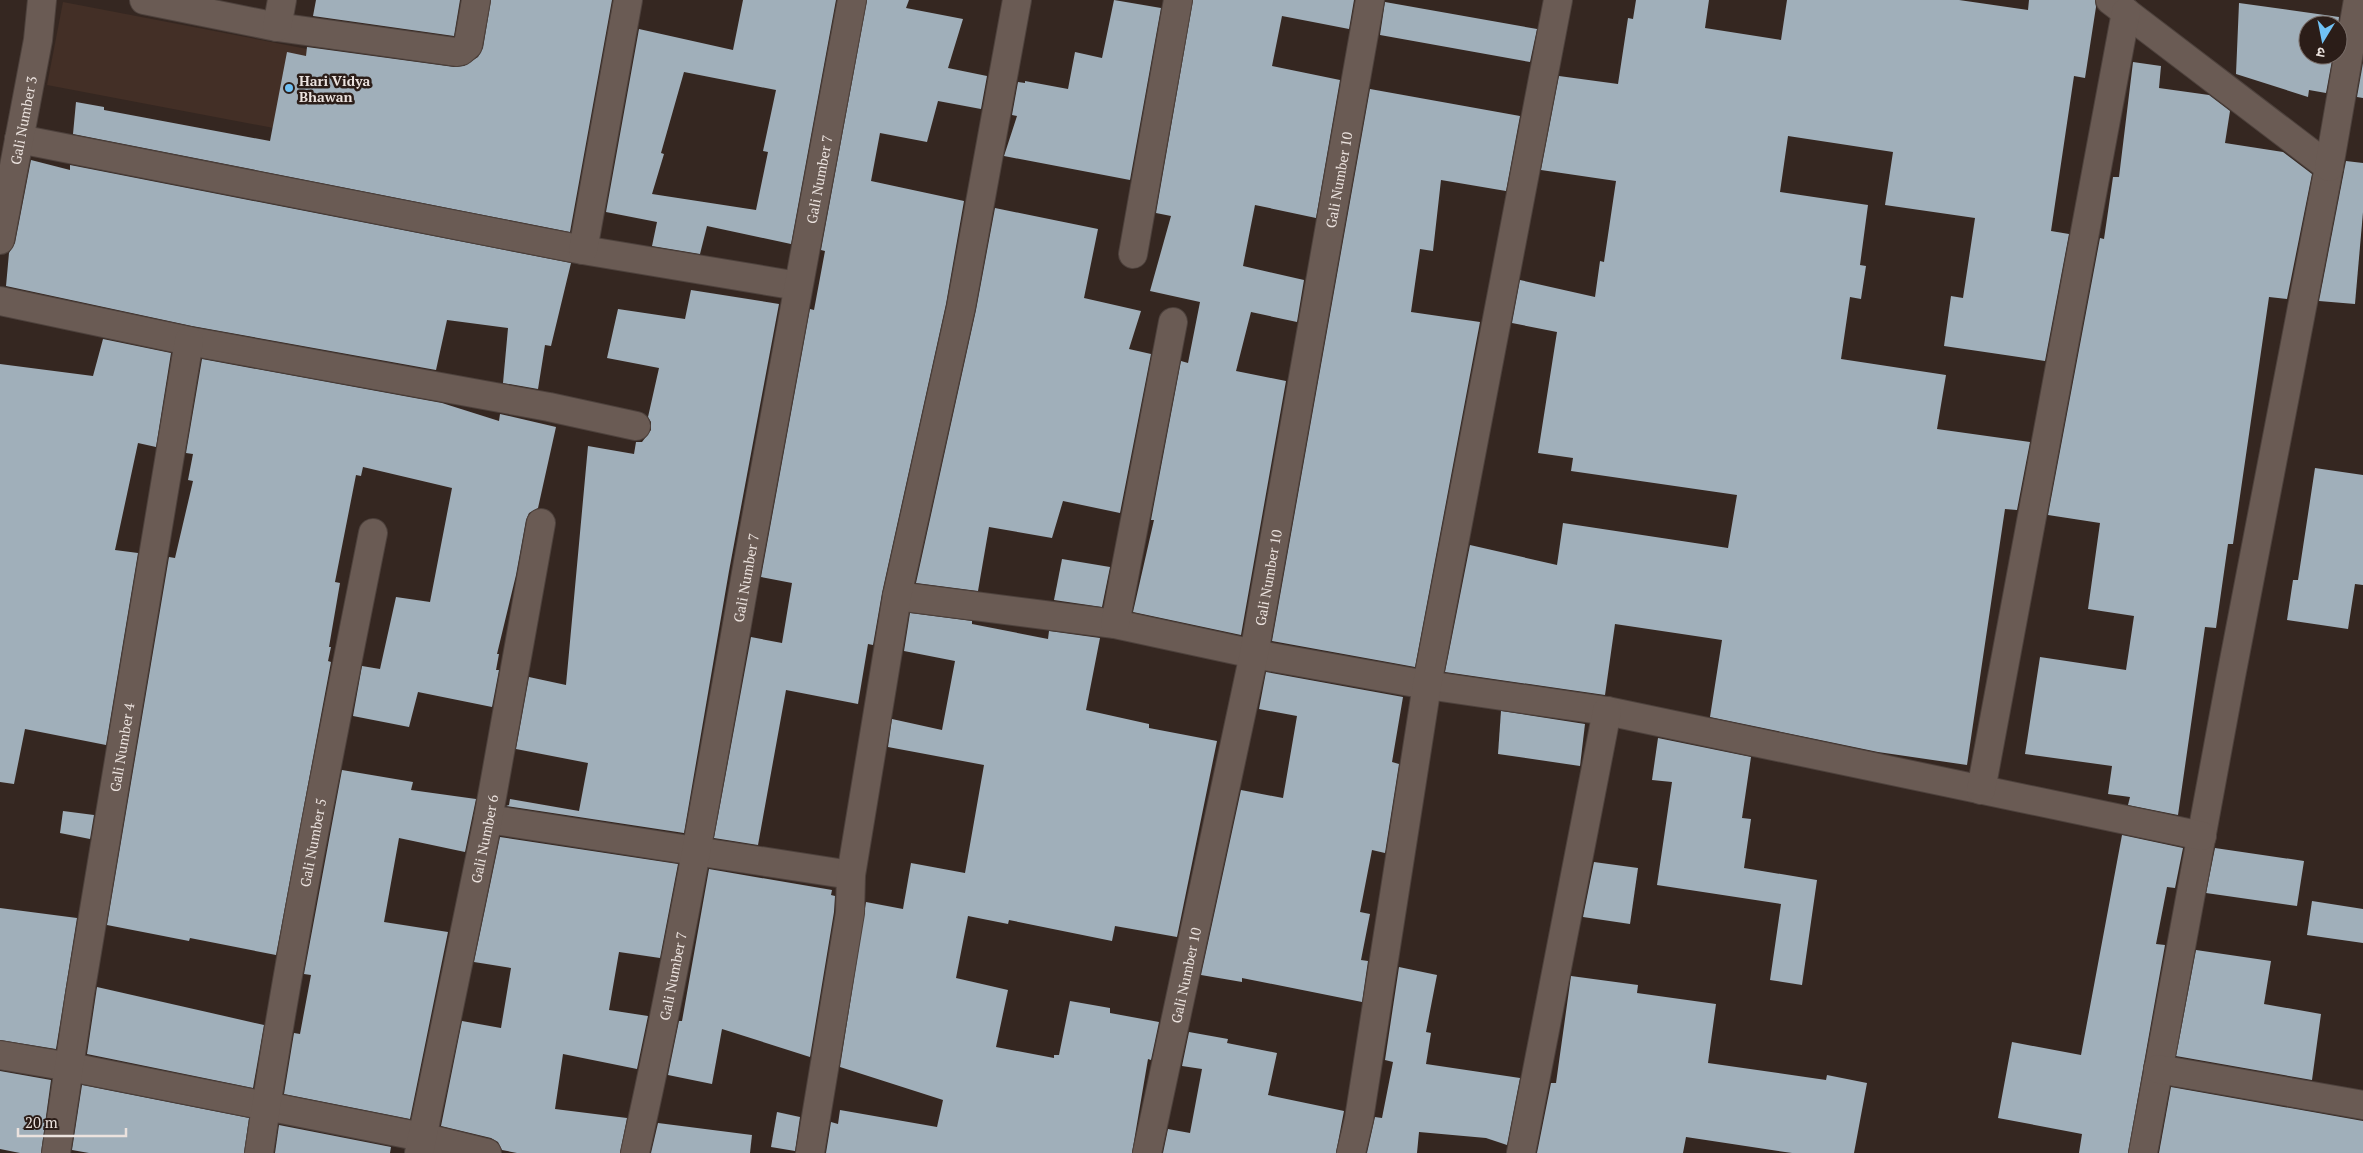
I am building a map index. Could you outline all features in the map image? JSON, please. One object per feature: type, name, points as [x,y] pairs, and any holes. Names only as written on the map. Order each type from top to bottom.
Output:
[{"type":"street","name":"Gali Number 3","points":[[0,240],[38,40],[42,0]]},
{"type":"street","points":[[144,0],[277,27],[456,52],[461,51],[468,45],[476,0]]},
{"type":"street","points":[[277,27],[282,0]]},
{"type":"street","points":[[583,250],[628,0]]},
{"type":"street","name":"Gali Number 7","points":[[635,1153],[655,1064],[697,851],[798,286],[852,0]]},
{"type":"street","points":[[810,1153],[850,914],[851,875],[897,596],[961,307],[1017,0]]},
{"type":"street","points":[[1133,254],[1178,0]]},
{"type":"street","name":"Gali Number 10","points":[[1147,1153],[1254,654],[1370,0]]},
{"type":"street","points":[[1351,1153],[1359,1119],[1427,685],[1558,0]]},
{"type":"street","points":[[2143,1153],[2202,836],[2231,666],[2329,167],[2352,106],[2358,0]]},
{"type":"street","points":[[1981,790],[2118,6],[2329,167]]},
{"type":"street","points":[[19,139],[583,250],[798,286]]},
{"type":"street","points":[[0,301],[190,341],[548,407],[636,426]]},
{"type":"street","points":[[1115,624],[1173,322]]},
{"type":"street","name":"Gali Number 4","points":[[56,1153],[80,994],[190,341]]},
{"type":"street","name":"Gali Number 6","points":[[420,1145],[488,819],[541,523]]},
{"type":"street","name":"Gali Number 5","points":[[260,1153],[266,1108],[329,754],[373,534]]},
{"type":"street","points":[[897,596],[1115,624],[1254,654],[1427,685],[1607,711],[2202,836]]},
{"type":"street","points":[[1521,1153],[1607,711]]},
{"type":"street","points":[[488,819],[851,875]]},
{"type":"street","points":[[0,1055],[70,1067],[266,1108],[420,1145],[487,1153]]},
{"type":"street","points":[[2158,1069],[2363,1105]]},
{"type":"shaded area","name":"Hari Vidya Bhawan","points":[[63,2],[531,92],[515,174],[47,85]]},
{"type":"building","points":[[316,0],[460,0],[454,36],[313,16]]},
{"type":"building","points":[[491,0],[612,0],[570,232],[73,134],[76,102],[104,107],[104,110],[270,141],[287,52],[306,56],[307,47],[454,67],[464,66],[478,57],[483,48]]},
{"type":"building","points":[[743,0],[836,0],[791,244],[707,226],[700,254],[652,246],[657,222],[606,212],[639,29],[733,50]],"holes":[[[684,72],[776,90],[763,151],[768,152],[756,210],[652,194],[664,154],[661,153]]]},
{"type":"building","points":[[867,0],[909,0],[906,8],[963,19],[948,68],[987,76],[981,109],[938,101],[927,142],[880,133],[871,181],[964,201],[946,304],[882,593],[873,645],[868,644],[858,704],[786,690],[758,845],[714,838],[751,637],[782,643],[792,583],[761,577],[810,309],[814,310],[825,251],[821,250]]},
{"type":"building","points":[[1114,0],[1161,8],[1130,180],[1004,156],[1017,116],[1012,115],[1018,82],[1025,83],[1025,81],[1068,89],[1075,52],[1102,58]]},
{"type":"building","points":[[1193,0],[1354,0],[1349,29],[1282,16],[1272,66],[1340,80],[1316,218],[1255,205],[1243,266],[1304,280],[1297,322],[1251,312],[1236,371],[1286,381],[1241,635],[1133,612],[1154,520],[1151,520],[1181,361],[1188,363],[1200,302],[1150,291],[1171,216],[1156,213]]},
{"type":"building","points":[[1636,0],[1709,0],[1705,28],[1781,40],[1787,0],[1959,0],[2028,10],[2029,0],[2095,0],[2096,7],[2085,78],[2074,76],[2051,231],[2069,234],[2045,361],[1944,346],[1951,296],[1963,298],[1975,218],[1885,205],[1893,152],[1788,136],[1780,192],[1868,205],[1860,265],[1866,266],[1861,299],[1850,297],[1841,359],[1946,375],[1937,429],[2030,442],[2017,510],[2005,509],[1967,765],[1878,752],[1710,717],[1722,640],[1615,624],[1605,695],[1445,672],[1470,545],[1557,565],[1563,523],[1728,548],[1737,495],[1571,471],[1573,458],[1538,453],[1557,332],[1512,323],[1520,280],[1595,297],[1600,261],[1604,262],[1616,181],[1541,170],[1559,76],[1618,84],[1628,18],[1633,19]]},
{"type":"building","points":[[1385,2],[1537,29],[1530,62],[1380,35]]},
{"type":"building","points":[[2239,3],[2325,15],[2298,15],[2298,65],[2331,65],[2326,93],[2309,90],[2308,97],[2236,74]]},
{"type":"building","points":[[2133,62],[2161,66],[2159,88],[2209,95],[2230,111],[2225,143],[2283,152],[2312,174],[2287,299],[2269,297],[2233,544],[2228,544],[2216,628],[2205,627],[2178,815],[2128,805],[2130,797],[2108,794],[2112,766],[2025,754],[2040,657],[2126,670],[2134,616],[2088,609],[2100,523],[2048,515],[2100,238],[2104,239],[2113,177],[2119,177]]},
{"type":"building","points":[[2363,63],[2363,98],[2357,97]]},
{"type":"building","points":[[1370,89],[1520,116],[1506,191],[1441,180],[1433,251],[1420,249],[1411,312],[1480,322],[1415,667],[1272,641]]},
{"type":"building","points":[[31,160],[70,170],[70,165],[571,263],[551,346],[545,345],[538,389],[503,383],[508,328],[447,320],[436,370],[192,326],[6,286],[9,253],[15,243]]},
{"type":"building","points":[[2346,161],[2363,163],[2363,212],[2355,304],[2319,301]]},
{"type":"building","points":[[995,208],[1098,229],[1084,298],[1141,311],[1129,349],[1151,354],[1120,513],[1063,501],[1052,538],[989,527],[978,591],[916,583],[976,310]]},
{"type":"building","points":[[691,290],[779,304],[729,571],[684,833],[506,806],[509,805],[510,799],[579,811],[588,763],[516,749],[529,677],[566,685],[588,446],[634,454],[636,442],[642,442],[651,430],[651,422],[648,417],[659,368],[607,358],[618,309],[685,319]]},
{"type":"building","points":[[103,339],[171,353],[156,447],[138,443],[115,550],[138,553],[106,745],[25,729],[14,784],[0,782],[0,364],[93,376]]},
{"type":"building","points":[[202,359],[442,403],[499,421],[500,414],[556,427],[538,508],[529,513],[526,520],[516,575],[497,654],[499,654],[496,670],[499,670],[492,707],[418,692],[409,727],[353,716],[362,666],[380,669],[396,597],[430,602],[452,488],[363,467],[361,476],[356,475],[335,582],[340,583],[329,647],[331,647],[328,661],[331,662],[276,955],[190,938],[189,941],[107,925],[169,557],[175,558],[193,481],[188,480],[193,454],[186,453]]},
{"type":"building","points":[[2315,468],[2363,475],[2363,585],[2355,584],[2348,629],[2287,620],[2293,580],[2298,580]]},
{"type":"building","points":[[1062,559],[1110,567],[1102,607],[1054,600]]},
{"type":"building","points":[[910,613],[972,621],[972,624],[1048,639],[1049,631],[1100,638],[1086,710],[1149,724],[1149,728],[1217,741],[1177,937],[1115,926],[1112,941],[1009,920],[1008,924],[968,916],[956,978],[1008,990],[996,1047],[1054,1058],[1054,1055],[1059,1055],[1070,1001],[1110,1008],[1110,1013],[1159,1022],[1151,1060],[1148,1059],[1132,1153],[826,1153],[831,1122],[838,1124],[840,1110],[937,1127],[943,1100],[840,1067],[866,902],[903,909],[911,863],[965,873],[984,765],[888,747],[892,719],[942,730],[955,661],[904,651]]},
{"type":"building","points":[[1266,672],[1403,697],[1392,762],[1399,764],[1385,853],[1372,850],[1360,912],[1370,914],[1361,960],[1368,961],[1362,1002],[1242,978],[1242,982],[1201,975],[1241,790],[1283,798],[1297,716],[1259,709]]},
{"type":"building","points":[[1501,711],[1585,724],[1580,766],[1498,754]]},
{"type":"building","points":[[1658,738],[1751,757],[1742,818],[1751,819],[1744,868],[1817,880],[1802,985],[1770,980],[1781,904],[1657,885],[1672,782],[1652,780]]},
{"type":"building","points":[[342,770],[413,782],[411,790],[476,799],[465,852],[399,838],[384,922],[448,932],[410,1119],[284,1094],[294,1033],[300,1034],[311,975],[304,974]]},
{"type":"building","points":[[63,811],[94,815],[90,839],[60,833]]},
{"type":"building","points":[[2122,835],[2183,848],[2175,888],[2167,887],[2156,944],[2165,945],[2128,1153],[2079,1153],[2082,1134],[1998,1118],[2012,1042],[2081,1055]]},
{"type":"building","points":[[500,837],[678,864],[660,958],[619,952],[609,1010],[648,1016],[637,1069],[563,1054],[555,1109],[627,1118],[620,1153],[517,1153],[502,1150],[498,1142],[491,1138],[441,1126],[462,1021],[501,1028],[511,968],[474,962]]},
{"type":"building","points":[[2215,848],[2304,861],[2297,906],[2206,893]]},
{"type":"building","points":[[1594,862],[1638,868],[1630,924],[1583,917]]},
{"type":"building","points":[[709,869],[832,890],[831,895],[835,896],[810,1057],[722,1029],[712,1084],[668,1075],[679,1021],[682,1021]]},
{"type":"building","points":[[2312,901],[2363,909],[2363,943],[2307,935]]},
{"type":"building","points":[[0,908],[77,918],[56,1049],[0,1040]]},
{"type":"building","points":[[2196,950],[2271,961],[2264,1004],[2321,1014],[2312,1080],[2176,1056]]},
{"type":"building","points":[[1399,967],[1437,975],[1426,1032],[1431,1033],[1426,1064],[1520,1078],[1507,1145],[1486,1138],[1419,1132],[1417,1153],[1367,1153],[1375,1117],[1382,1118],[1393,1062],[1385,1060]]},
{"type":"building","points":[[1571,976],[1638,985],[1637,993],[1716,1004],[1708,1063],[1826,1080],[1827,1075],[1867,1083],[1854,1153],[1792,1153],[1686,1137],[1683,1153],[1537,1153],[1551,1083],[1556,1083]]},
{"type":"building","points":[[97,987],[264,1025],[253,1088],[87,1054]]},
{"type":"building","points":[[1189,1032],[1228,1039],[1227,1043],[1277,1053],[1268,1095],[1344,1111],[1336,1153],[1163,1153],[1168,1129],[1190,1133],[1202,1069],[1182,1066]]},
{"type":"building","points":[[0,1071],[51,1080],[41,1153],[20,1153],[0,1149]]},
{"type":"building","points":[[82,1085],[249,1118],[244,1153],[89,1153],[72,1150]]},
{"type":"building","points":[[2171,1087],[2363,1121],[2363,1153],[2159,1153]]},
{"type":"building","points":[[777,1112],[800,1117],[795,1151],[771,1147]]},
{"type":"building","points":[[658,1123],[752,1135],[750,1153],[651,1153]]},
{"type":"building","points":[[279,1125],[391,1147],[390,1153],[275,1153]]},
{"type":"place","name":"Hari Vidya Bhawan","points":[[289,88]]}]
